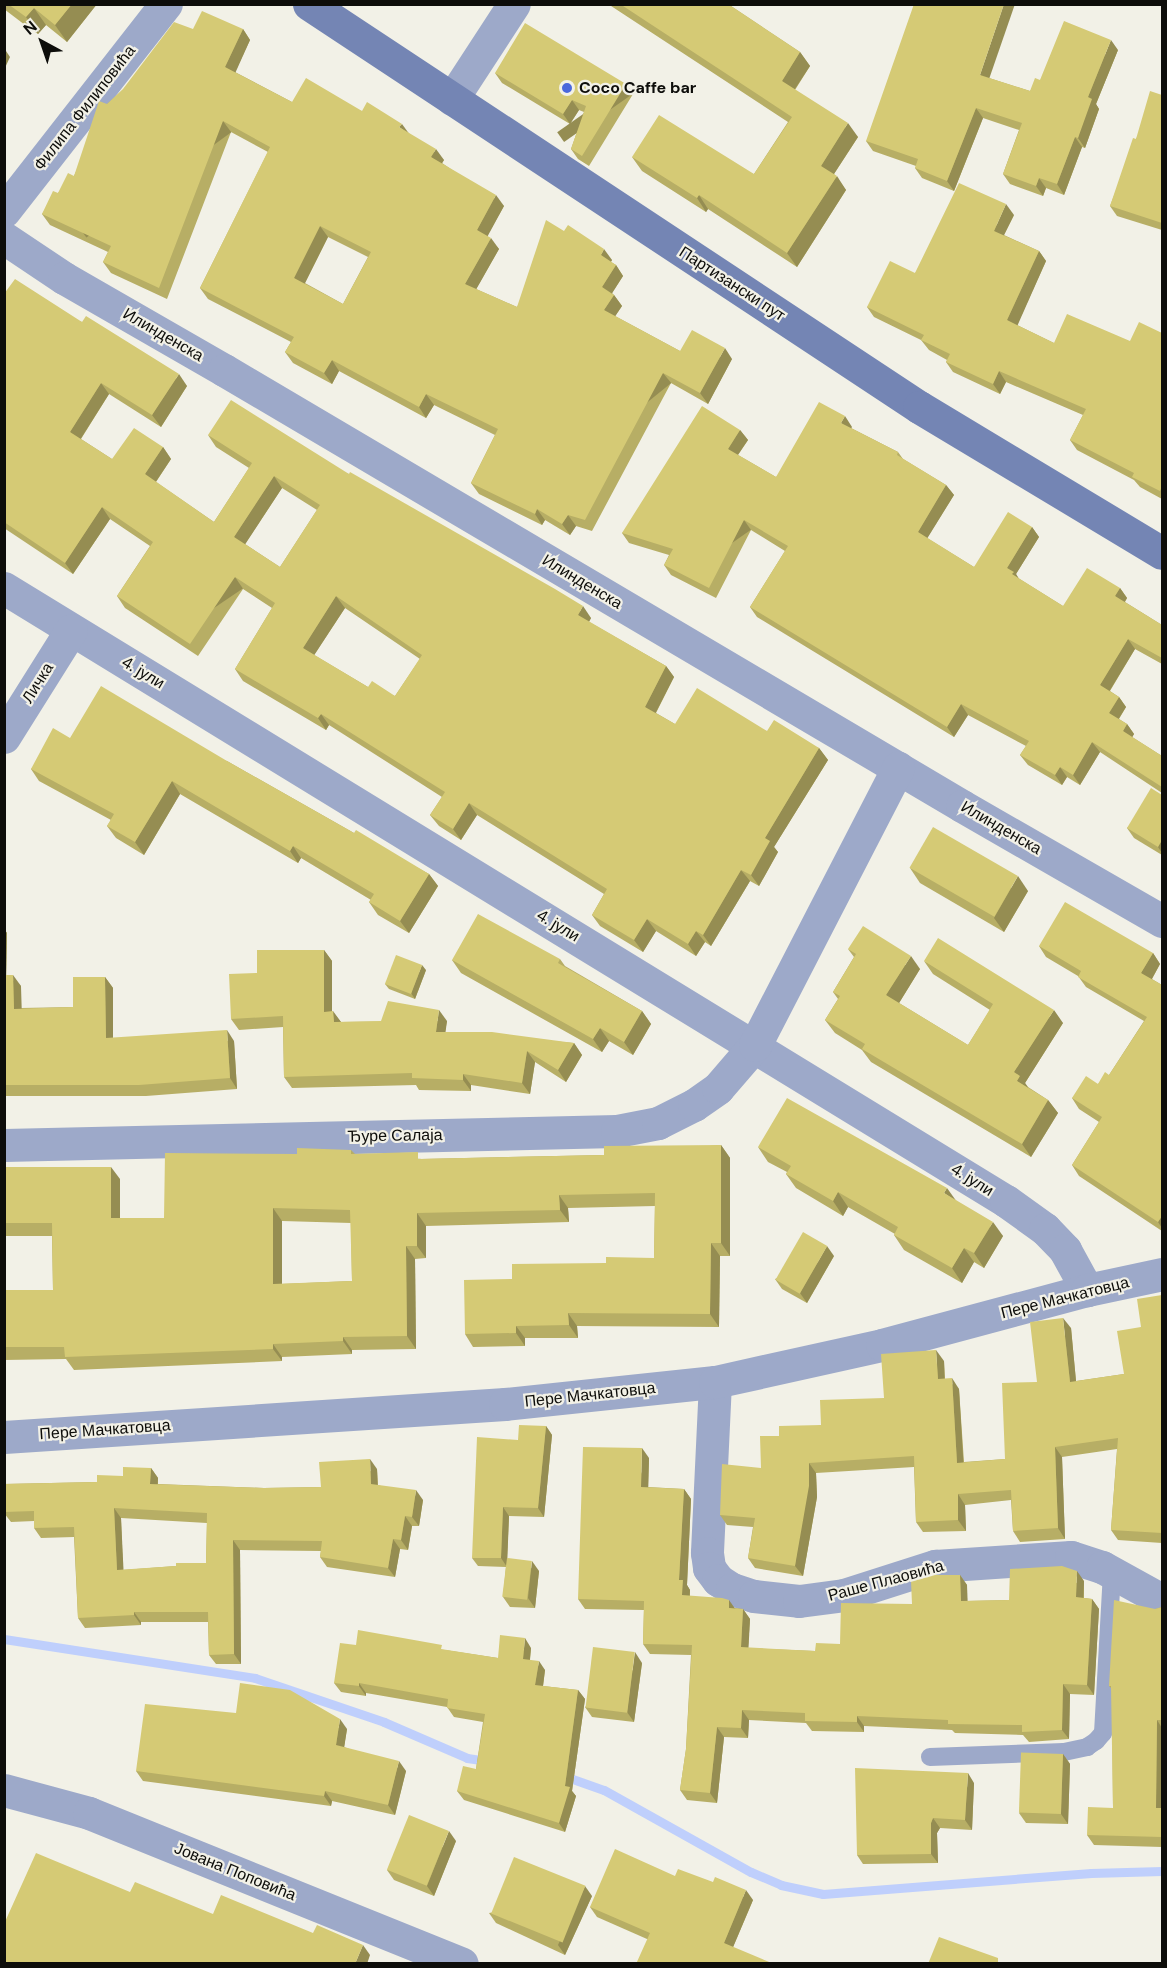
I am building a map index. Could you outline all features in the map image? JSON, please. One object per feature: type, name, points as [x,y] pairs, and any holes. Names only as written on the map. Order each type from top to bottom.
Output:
[{"type":"main road","name":"Партизански пут","points":[[309,4],[919,407],[1162,553]]},
{"type":"street","name":"Филипа Филиповића","points":[[4,211],[166,4]]},
{"type":"street","points":[[452,99],[514,4]]},
{"type":"street","name":"Илинденска","points":[[4,238],[64,278],[1162,921]]},
{"type":"street","name":"4. јули","points":[[4,588],[1006,1201],[1045,1229],[1065,1250],[1087,1290]]},
{"type":"street","name":"Личка","points":[[4,737],[71,630]]},
{"type":"street","name":"Ђуре Салаја","points":[[4,1145],[617,1131],[658,1123],[694,1105],[718,1088],[754,1045],[898,768]]},
{"type":"street","name":"Пере Мачкатовца","points":[[4,1437],[505,1404],[715,1382],[882,1345],[1087,1290],[1162,1274]]},
{"type":"street","name":"Раше Плаовића","points":[[715,1382],[707,1553],[709,1568],[718,1580],[732,1589],[754,1596],[800,1601],[844,1595],[935,1566],[1071,1557],[1088,1561],[1162,1600]]},
{"type":"street","name":"Јована Поповића","points":[[4,1790],[89,1813],[462,1964]]},
{"type":"lane","points":[[930,1757],[1064,1752],[1087,1747],[1096,1741],[1103,1733],[1112,1574]]},
{"type":"building","points":[[8,4],[72,4],[55,25],[34,8],[26,17]]},
{"type":"building","points":[[620,4],[728,4],[800,52],[782,81],[848,123],[821,166],[837,176],[787,253],[699,195],[697,198],[632,157],[659,115],[754,174],[792,117]]},
{"type":"building","points":[[914,4],[1004,4],[980,75],[1030,91],[1035,78],[1040,80],[1064,21],[1111,40],[1088,97],[1092,99],[1078,138],[1075,137],[1057,184],[1039,178],[1036,186],[1003,174],[1022,123],[976,108],[947,181],[915,168],[918,159],[866,141]]},
{"type":"building","points":[[202,11],[243,29],[225,67],[292,102],[306,78],[362,111],[367,102],[402,124],[399,127],[436,149],[431,157],[496,195],[477,230],[491,238],[465,284],[517,307],[546,220],[564,231],[568,225],[604,249],[601,255],[616,265],[602,287],[614,295],[604,310],[680,351],[692,330],[725,348],[700,393],[663,373],[585,520],[568,515],[562,524],[537,509],[535,514],[471,483],[498,429],[426,394],[419,407],[332,360],[324,373],[285,352],[294,337],[200,288],[270,147],[223,121],[159,288],[103,262],[111,246],[42,214],[53,191],[58,193],[68,173],[74,176],[99,101],[107,104],[123,89],[174,22],[193,29]],"holes":[[[320,226],[371,252],[343,304],[294,278]]]},
{"type":"building","points":[[525,23],[626,84],[582,156],[571,149],[586,106],[572,100],[563,114],[495,73]]},
{"type":"building","points":[[1150,91],[1162,95],[1162,223],[1110,206],[1133,138],[1136,139]]},
{"type":"building","points":[[959,183],[1006,204],[994,231],[1039,251],[1007,320],[1054,343],[1067,314],[1130,341],[1139,322],[1162,333],[1162,486],[1160,491],[1132,477],[1134,473],[1070,440],[1086,409],[999,371],[993,384],[946,362],[950,354],[921,340],[924,335],[867,307],[890,261],[915,273]]},
{"type":"building","points":[[15,279],[82,322],[86,316],[179,374],[152,415],[101,383],[70,432],[112,459],[134,428],[163,447],[145,474],[214,522],[252,463],[208,435],[231,400],[349,474],[350,472],[583,606],[578,615],[666,666],[645,707],[675,724],[697,688],[767,731],[774,720],[819,748],[765,838],[770,841],[751,875],[741,870],[703,935],[696,931],[688,944],[647,919],[634,940],[592,915],[607,889],[469,803],[453,829],[430,815],[445,792],[321,714],[318,718],[235,669],[275,603],[235,577],[190,644],[117,596],[153,542],[102,507],[65,563],[4,522],[4,294]],"holes":[[[274,476],[320,505],[280,567],[234,537]],[[336,596],[422,655],[395,696],[372,681],[368,687],[303,648]]]},
{"type":"building","points":[[819,402],[845,416],[841,423],[898,452],[897,455],[946,485],[918,532],[974,567],[1008,512],[1032,527],[1007,568],[1014,572],[1012,574],[1063,606],[1087,568],[1120,588],[1115,596],[1162,625],[1162,658],[1128,639],[1100,685],[1119,697],[1109,713],[1127,724],[1123,731],[1162,756],[1162,787],[1092,742],[1073,775],[1060,767],[1055,775],[1020,755],[1029,741],[961,704],[947,727],[750,607],[788,546],[744,520],[709,588],[664,565],[673,549],[622,533],[702,406],[740,430],[728,449],[776,477]]},
{"type":"building","points":[[101,686],[227,761],[354,833],[356,830],[429,874],[400,921],[369,902],[374,894],[293,846],[290,851],[172,781],[135,842],[107,826],[114,814],[31,769],[53,728],[70,738]]},
{"type":"building","points":[[1151,788],[1162,795],[1162,840],[1158,847],[1127,828]]},
{"type":"building","points":[[933,827],[1018,876],[994,917],[910,868]]},
{"type":"building","points":[[1065,902],[1153,953],[1141,973],[1162,985],[1162,1216],[1158,1222],[1072,1165],[1102,1117],[1072,1098],[1086,1076],[1098,1084],[1105,1072],[1109,1075],[1147,1017],[1078,977],[1081,971],[1039,946]]},
{"type":"building","points":[[478,914],[560,959],[558,963],[642,1011],[624,1042],[600,1028],[593,1039],[452,960]]},
{"type":"building","points":[[863,926],[911,956],[886,995],[968,1045],[993,1004],[924,961],[938,938],[1054,1010],[1014,1072],[1020,1076],[1017,1081],[1048,1100],[1022,1144],[862,1049],[865,1044],[825,1020],[840,996],[833,992],[856,954],[848,949]]},
{"type":"building","points":[[257,950],[324,950],[324,1012],[333,1011],[334,1022],[381,1021],[388,1001],[439,1010],[436,1032],[492,1032],[574,1043],[558,1070],[527,1051],[522,1083],[463,1074],[463,1080],[412,1078],[412,1073],[284,1077],[283,1016],[231,1019],[229,974],[257,973]]},
{"type":"building","points":[[396,955],[422,965],[411,994],[385,984]]},
{"type":"building","points":[[4,975],[13,975],[14,1009],[73,1007],[73,977],[105,977],[106,1038],[227,1030],[230,1078],[139,1085],[4,1085]]},
{"type":"building","points":[[787,1098],[947,1188],[944,1193],[993,1222],[974,1253],[964,1248],[952,1268],[894,1235],[898,1227],[838,1192],[833,1201],[786,1174],[791,1166],[758,1147]]},
{"type":"building","points":[[721,1145],[721,1243],[711,1243],[710,1314],[568,1313],[569,1325],[516,1326],[516,1333],[465,1334],[464,1280],[512,1279],[512,1264],[606,1263],[606,1257],[654,1258],[655,1193],[559,1195],[560,1210],[417,1213],[417,1246],[406,1246],[407,1336],[343,1337],[343,1341],[273,1344],[273,1349],[65,1357],[64,1347],[4,1347],[4,1290],[53,1290],[52,1223],[4,1223],[4,1167],[111,1167],[111,1218],[164,1218],[165,1153],[297,1154],[297,1148],[351,1150],[351,1154],[418,1152],[418,1159],[604,1155],[604,1146]],"holes":[[[273,1208],[350,1210],[352,1281],[273,1284]]]},
{"type":"building","points":[[803,1232],[827,1246],[800,1294],[776,1280]]},
{"type":"building","points":[[1162,1295],[1162,1533],[1111,1530],[1118,1438],[1055,1447],[1058,1528],[1013,1531],[1011,1490],[958,1494],[958,1520],[916,1522],[914,1456],[809,1463],[809,1486],[795,1566],[748,1558],[755,1518],[720,1515],[722,1464],[761,1468],[760,1436],[779,1436],[779,1426],[821,1425],[820,1400],[884,1398],[881,1354],[936,1350],[938,1379],[952,1378],[957,1463],[1005,1459],[1002,1383],[1037,1382],[1030,1322],[1063,1318],[1070,1382],[1124,1374],[1117,1331],[1141,1327],[1137,1299]]},
{"type":"building","points":[[519,1425],[546,1426],[538,1508],[503,1507],[501,1558],[472,1558],[477,1437],[518,1440]]},
{"type":"building","points":[[583,1447],[642,1448],[641,1487],[684,1489],[679,1580],[683,1580],[682,1595],[722,1598],[729,1600],[729,1608],[743,1609],[741,1647],[815,1651],[816,1643],[840,1644],[841,1603],[912,1604],[911,1581],[929,1575],[960,1575],[961,1601],[1009,1600],[1010,1569],[1062,1566],[1077,1571],[1076,1597],[1092,1599],[1087,1685],[1063,1684],[1062,1730],[1022,1732],[1022,1725],[948,1724],[948,1720],[857,1716],[857,1722],[805,1721],[805,1713],[742,1710],[741,1728],[717,1727],[710,1793],[680,1790],[686,1749],[692,1645],[643,1644],[644,1601],[578,1599]]},
{"type":"building","points":[[370,1459],[371,1484],[416,1490],[412,1517],[405,1516],[401,1540],[393,1539],[388,1568],[320,1557],[322,1541],[233,1540],[234,1654],[209,1655],[208,1612],[134,1612],[134,1615],[78,1618],[74,1527],[34,1528],[34,1511],[4,1512],[4,1484],[97,1482],[97,1475],[123,1476],[123,1467],[151,1468],[150,1484],[264,1488],[321,1487],[319,1462]],"holes":[[[114,1508],[207,1513],[206,1563],[176,1563],[176,1566],[117,1570]]]},
{"type":"building","points":[[507,1558],[532,1561],[527,1600],[502,1597]]},
{"type":"building","points":[[1114,1600],[1155,1609],[1162,1607],[1162,1720],[1157,1720],[1156,1808],[1162,1808],[1162,1837],[1087,1835],[1088,1807],[1113,1808],[1111,1686],[1109,1686]]},
{"type":"building","points":[[358,1630],[442,1645],[441,1649],[498,1658],[500,1635],[525,1638],[523,1659],[539,1661],[535,1685],[578,1690],[565,1786],[570,1787],[559,1823],[457,1791],[463,1766],[476,1769],[485,1714],[447,1708],[448,1699],[359,1683],[359,1686],[334,1683],[340,1643],[356,1645]]},
{"type":"building","points":[[593,1647],[635,1652],[627,1713],[586,1708]]},
{"type":"building","points":[[240,1683],[290,1690],[340,1719],[336,1745],[399,1761],[388,1805],[325,1791],[324,1796],[136,1771],[145,1704],[236,1713]]},
{"type":"building","points":[[1021,1753],[1063,1754],[1061,1814],[1019,1812]]},
{"type":"building","points":[[855,1768],[968,1773],[965,1820],[933,1818],[931,1854],[857,1855]]},
{"type":"building","points":[[409,1815],[449,1831],[427,1886],[387,1870]]},
{"type":"building","points":[[615,1849],[675,1876],[678,1869],[713,1882],[715,1877],[746,1890],[724,1943],[774,1964],[636,1964],[650,1933],[590,1907]]},
{"type":"building","points":[[36,1853],[130,1892],[135,1882],[213,1914],[221,1895],[313,1933],[317,1925],[363,1945],[355,1964],[4,1964],[4,1924]]},
{"type":"building","points":[[514,1857],[585,1886],[563,1942],[491,1914]]},
{"type":"building","points":[[939,1937],[998,1958],[998,1964],[928,1964]]},
{"type":"waterway","points":[[4,1639],[255,1678],[384,1722],[467,1758],[488,1761]]},
{"type":"waterway","points":[[564,1776],[604,1790],[751,1872],[781,1885],[823,1894],[1091,1873],[1162,1871]]},
{"type":"place","name":"Coco Caffe bar","points":[[567,88]]}]
